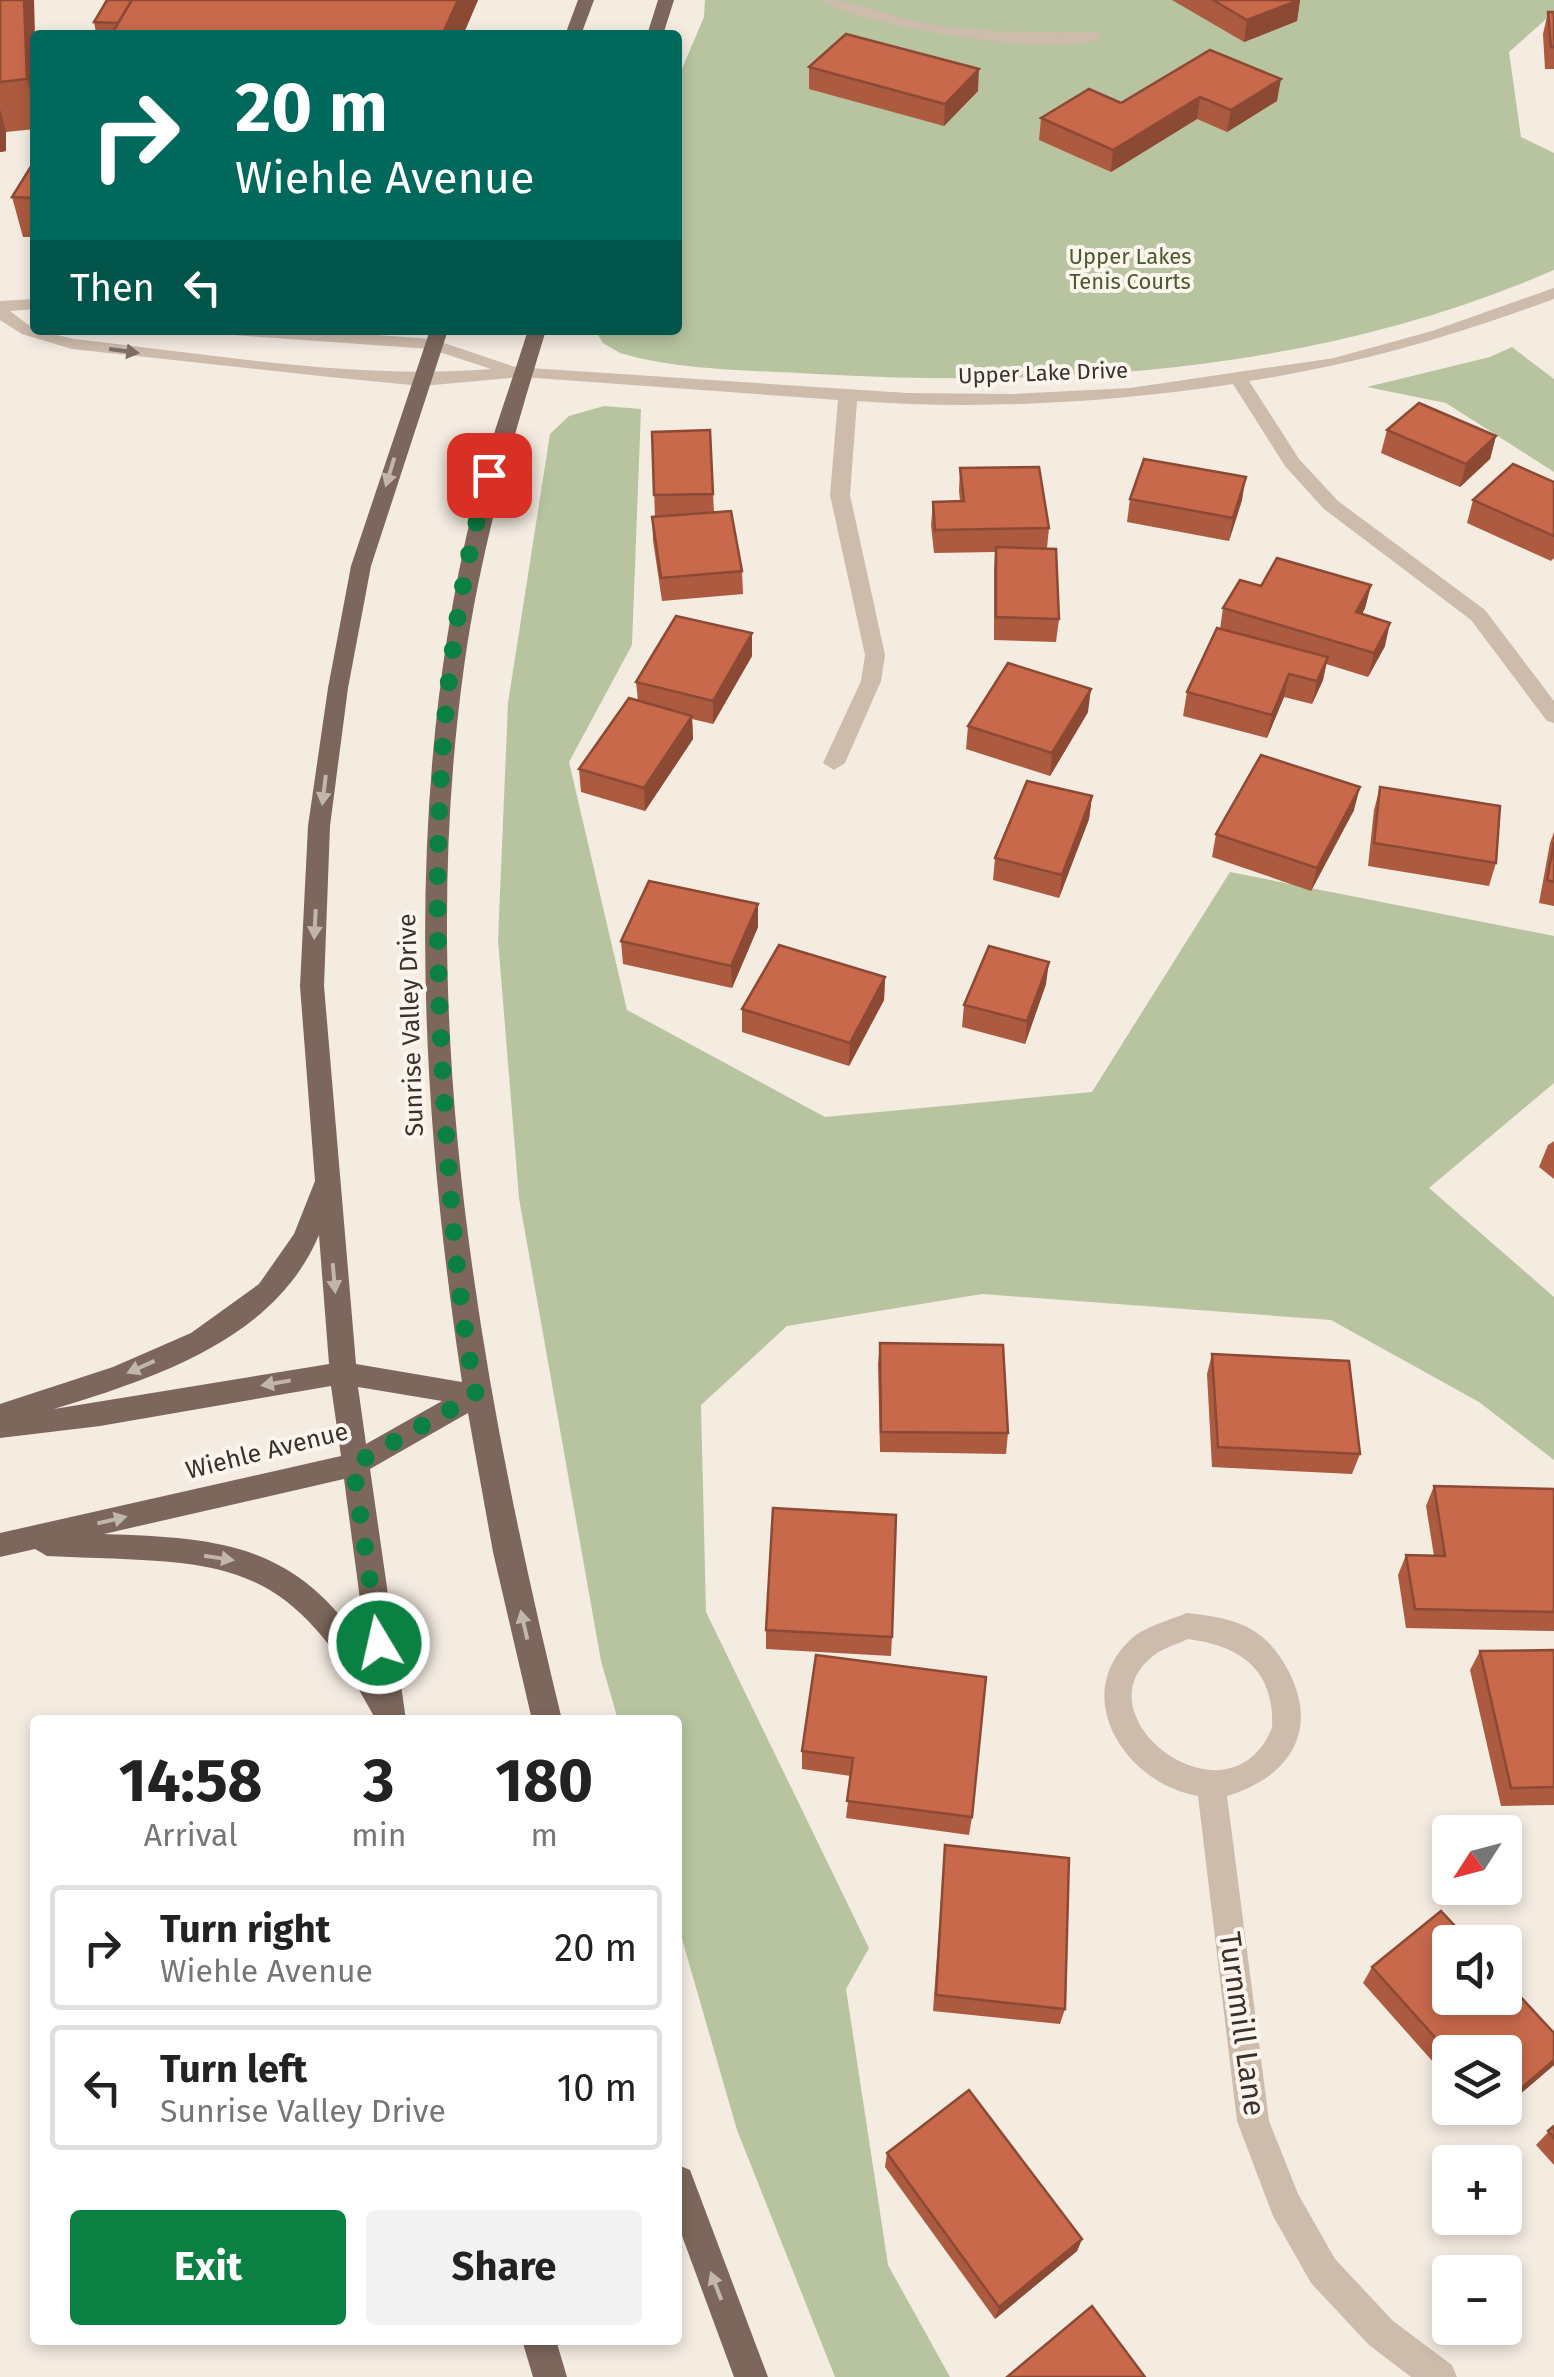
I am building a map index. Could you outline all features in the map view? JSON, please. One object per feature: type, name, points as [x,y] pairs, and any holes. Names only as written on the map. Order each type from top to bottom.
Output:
[{"type":"main road","points":[[574,30],[586,0]]},
{"type":"main road","points":[[657,30],[666,0]]},
{"type":"main road","name":"Sunrise Valley Drive","points":[[535,335],[480,507],[452,662],[438,927],[443,1078],[464,1333],[496,1509],[546,1715]]},
{"type":"main road","points":[[391,1715],[343,1373],[312,986],[320,826],[338,688],[361,566],[436,337]]},
{"type":"main road","points":[[0,1415],[124,1374],[190,1344],[236,1317],[272,1289],[297,1256],[325,1184]]},
{"type":"main road","points":[[0,1427],[100,1415],[343,1373],[476,1395]]},
{"type":"main road","name":"Wiehle Avenue","points":[[9,1544],[353,1465],[476,1395]]},
{"type":"main road","points":[[9,1544],[178,1552],[239,1562],[285,1580],[335,1628],[389,1715]]},
{"type":"main road","points":[[682,2193],[751,2377]]},
{"type":"main road","points":[[540,2345],[550,2377]]},
{"type":"street","points":[[831,0],[866,16],[931,32],[1010,38],[1094,36]]},
{"type":"street","name":"Upper Lake Drive","points":[[522,372],[848,395],[1011,400],[1130,394],[1240,380],[1336,362],[1438,336],[1554,293]]},
{"type":"street","points":[[0,309],[30,305]]},
{"type":"street","points":[[0,309],[30,331]]},
{"type":"street","points":[[44,335],[72,344],[422,380],[522,372]]},
{"type":"street","points":[[378,335],[436,337],[522,372]]},
{"type":"street","points":[[1240,380],[1292,462],[1331,505],[1478,615],[1554,716]]},
{"type":"street","points":[[834,762],[865,696],[875,655],[840,494],[848,395]]},
{"type":"street","points":[[1187,1626],[1228,1632],[1253,1646],[1282,1683],[1288,1716],[1278,1748],[1248,1776],[1211,1784],[1159,1769],[1132,1744],[1117,1709],[1117,1682],[1132,1652],[1154,1635],[1187,1626]]},
{"type":"street","name":"Turnmill Lane","points":[[1211,1784],[1252,2121],[1285,2204],[1323,2270],[1381,2333],[1440,2377]]},
{"type":"green space","name":"Upper Lakes Tenis Courts","points":[[705,0],[1554,0],[1554,12],[1509,52],[1521,137],[1554,153],[1554,270],[1466,304],[1376,331],[1284,351],[1098,374],[910,378],[816,374],[692,366],[620,353],[603,343],[598,335],[682,335],[682,69],[704,17]]},
{"type":"green space","points":[[1512,347],[1554,379],[1554,472],[1446,403],[1367,387],[1490,357]]},
{"type":"green space","points":[[604,406],[641,409],[632,645],[569,762],[627,1010],[825,1117],[1092,1092],[1230,872],[1554,936],[1554,1083],[1429,1188],[1554,1297],[1554,1460],[1479,1402],[1331,1320],[982,1294],[787,1326],[701,1405],[706,1612],[869,1948],[846,1989],[888,2265],[950,2377],[835,2377],[737,2130],[682,1939],[682,1715],[617,1715],[601,1661],[519,1198],[498,940],[508,703],[550,434],[569,416]]},
{"type":"building","points":[[0,0],[24,0],[27,79],[0,82]]},
{"type":"building","points":[[107,0],[132,0],[118,23],[94,22]]},
{"type":"building","points":[[132,0],[458,0],[444,30],[114,30]]},
{"type":"building","points":[[1213,0],[1299,0],[1247,20]]},
{"type":"building","points":[[1548,12],[1554,12],[1554,47],[1551,47]]},
{"type":"building","points":[[846,34],[979,69],[945,104],[809,67]]},
{"type":"building","points":[[1210,50],[1281,79],[1231,110],[1200,97],[1113,150],[1041,118],[1089,89],[1121,103]]},
{"type":"building","points":[[30,168],[30,198],[12,197]]},
{"type":"building","points":[[1419,403],[1496,436],[1466,464],[1387,430]]},
{"type":"building","points":[[710,430],[713,494],[654,495],[652,432]]},
{"type":"building","points":[[1144,459],[1246,477],[1233,518],[1130,499]]},
{"type":"building","points":[[1513,464],[1554,482],[1554,536],[1473,500]]},
{"type":"building","points":[[1039,467],[1049,528],[935,530],[933,502],[964,501],[960,468]]},
{"type":"building","points":[[731,511],[742,571],[661,578],[652,517]]},
{"type":"building","points":[[996,547],[1056,549],[1059,619],[996,617]]},
{"type":"building","points":[[1277,558],[1371,585],[1356,612],[1390,623],[1374,653],[1223,608],[1240,580],[1261,586]]},
{"type":"building","points":[[676,616],[752,633],[713,701],[636,682]]},
{"type":"building","points":[[1217,628],[1328,657],[1317,681],[1289,674],[1272,715],[1187,692]]},
{"type":"building","points":[[1008,663],[1091,689],[1052,753],[968,726]]},
{"type":"building","points":[[629,698],[692,716],[644,788],[579,769]]},
{"type":"building","points":[[1261,755],[1360,787],[1317,868],[1216,834]]},
{"type":"building","points":[[1027,781],[1092,796],[1062,875],[995,858]]},
{"type":"building","points":[[1380,787],[1500,806],[1496,863],[1374,843]]},
{"type":"building","points":[[1554,842],[1554,882],[1547,880]]},
{"type":"building","points":[[649,881],[758,904],[731,966],[621,941]]},
{"type":"building","points":[[779,945],[885,977],[850,1043],[742,1009]]},
{"type":"building","points":[[989,946],[1049,962],[1027,1021],[964,1005]]},
{"type":"building","points":[[880,1343],[1003,1345],[1008,1433],[881,1432]]},
{"type":"building","points":[[1212,1354],[1349,1361],[1360,1454],[1218,1447]]},
{"type":"building","points":[[1434,1486],[1554,1489],[1554,1612],[1415,1609],[1406,1555],[1445,1556]]},
{"type":"building","points":[[773,1508],[896,1515],[892,1637],[766,1630]]},
{"type":"building","points":[[1554,1650],[1554,1787],[1511,1788],[1480,1651]]},
{"type":"building","points":[[816,1655],[986,1677],[972,1817],[847,1801],[853,1758],[802,1751]]},
{"type":"building","points":[[945,1845],[1069,1858],[1065,2009],[936,1995]]},
{"type":"building","points":[[1441,1911],[1454,1925],[1432,1925],[1432,2015],[1522,2015],[1522,1998],[1554,2033],[1554,2060],[1522,2087],[1522,2035],[1433,2035],[1372,1967]]},
{"type":"building","points":[[969,2090],[1082,2239],[999,2307],[887,2153]]},
{"type":"building","points":[[1092,2306],[1145,2377],[1007,2377]]},
{"type":"route","points":[[379,1643],[353,1465],[476,1395],[464,1333],[452,1204],[438,927],[452,662],[489,475]]}]
